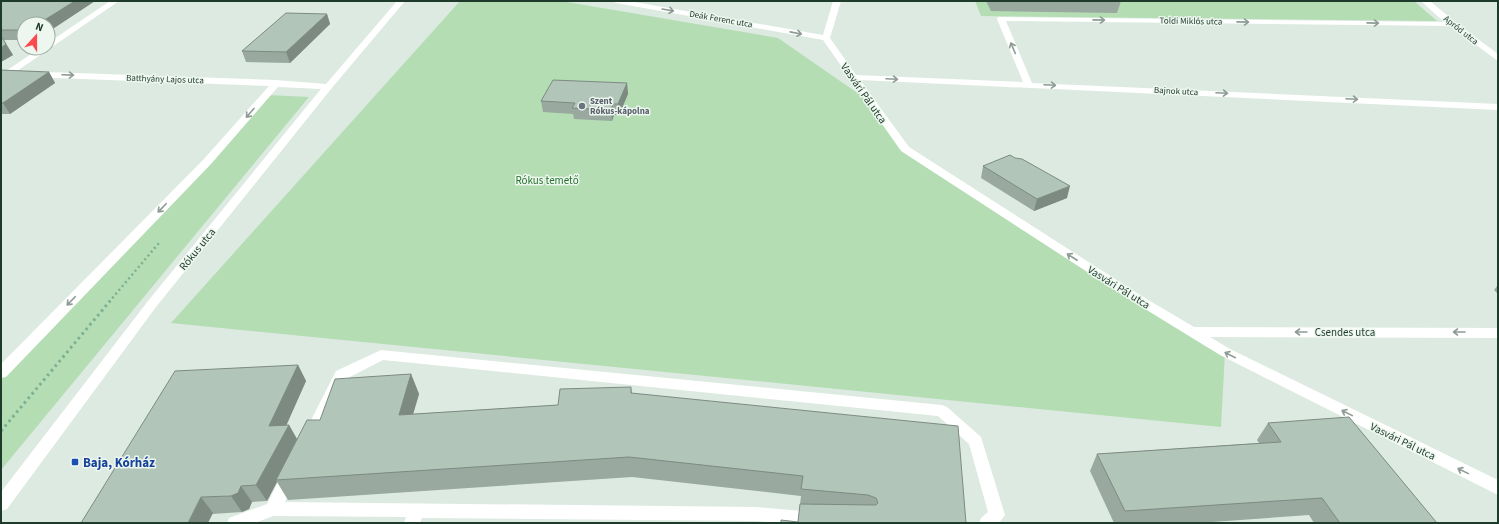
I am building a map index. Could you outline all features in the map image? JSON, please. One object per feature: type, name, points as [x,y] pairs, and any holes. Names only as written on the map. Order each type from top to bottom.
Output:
[{"type":"street","points":[[56,41],[115,1]]},
{"type":"street","name":"Rókus utca","points":[[1,504],[152,304],[401,1]]},
{"type":"street","name":"Deák Ferenc utca","points":[[616,1],[826,38]]},
{"type":"street","points":[[826,38],[837,1]]},
{"type":"street","name":"Apród utca","points":[[1425,1],[1452,24],[1498,58]]},
{"type":"street","name":"Toldi Miklós utca","points":[[1028,84],[1001,19],[1452,24]]},
{"type":"street","name":"Vasvári Pál utca","points":[[826,38],[904,149],[1136,298],[1225,352],[1498,488]]},
{"type":"street","points":[[1,79],[5,73],[32,56]]},
{"type":"street","name":"Batthyány Lajos utca","points":[[5,73],[276,84],[328,88]]},
{"type":"street","name":"Bajnok utca","points":[[853,77],[1498,107]]},
{"type":"street","points":[[1,373],[207,162],[276,84]]},
{"type":"street","name":"Csendes utca","points":[[1192,332],[1498,332]]},
{"type":"street","points":[[305,445],[341,375],[381,355],[942,411],[976,441],[997,515],[987,523]]},
{"type":"street","points":[[273,509],[294,467]]},
{"type":"street","points":[[235,523],[273,509],[414,517],[756,518],[826,520]]},
{"type":"path","points":[[1,431],[159,242]]},
{"type":"green space","name":"Rókus temető","points":[[460,1],[561,1],[778,38],[869,101],[905,149],[1225,352],[1221,427],[171,323]]},
{"type":"green space","points":[[975,1],[1414,1],[1437,21],[981,16]]},
{"type":"green space","points":[[269,95],[309,97],[1,470],[1,377]]},
{"type":"building","points":[[75,1],[51,16],[16,16],[16,30],[1,30],[1,2]]},
{"type":"building","points":[[286,13],[327,14],[286,52],[242,51]]},
{"type":"building","points":[[1,36],[6,44],[1,48]]},
{"type":"building","points":[[1,70],[49,72],[1,103]]},
{"type":"building","points":[[553,80],[627,83],[618,104],[613,104],[611,110],[572,108],[575,103],[541,101]]},
{"type":"building","points":[[1010,155],[1015,158],[1022,159],[1070,186],[1037,199],[983,166]]},
{"type":"building","points":[[298,365],[269,426],[289,425],[256,485],[241,486],[238,493],[231,496],[201,497],[188,523],[81,523],[175,371]]},
{"type":"building","points":[[411,374],[399,415],[558,405],[560,389],[631,387],[631,393],[958,426],[966,523],[781,523],[781,520],[798,522],[800,504],[876,505],[878,503],[876,498],[868,495],[801,489],[803,476],[629,457],[276,480],[307,420],[320,420],[335,379]]},
{"type":"building","points":[[1349,417],[1437,523],[1340,523],[1322,498],[1125,511],[1097,454],[1281,442],[1268,423]]},
{"type":"place","name":"Szent Rókus-kápolna","points":[[582,106]]},
{"type":"place","name":"Baja, Kórház","points":[[75,462]]}]
